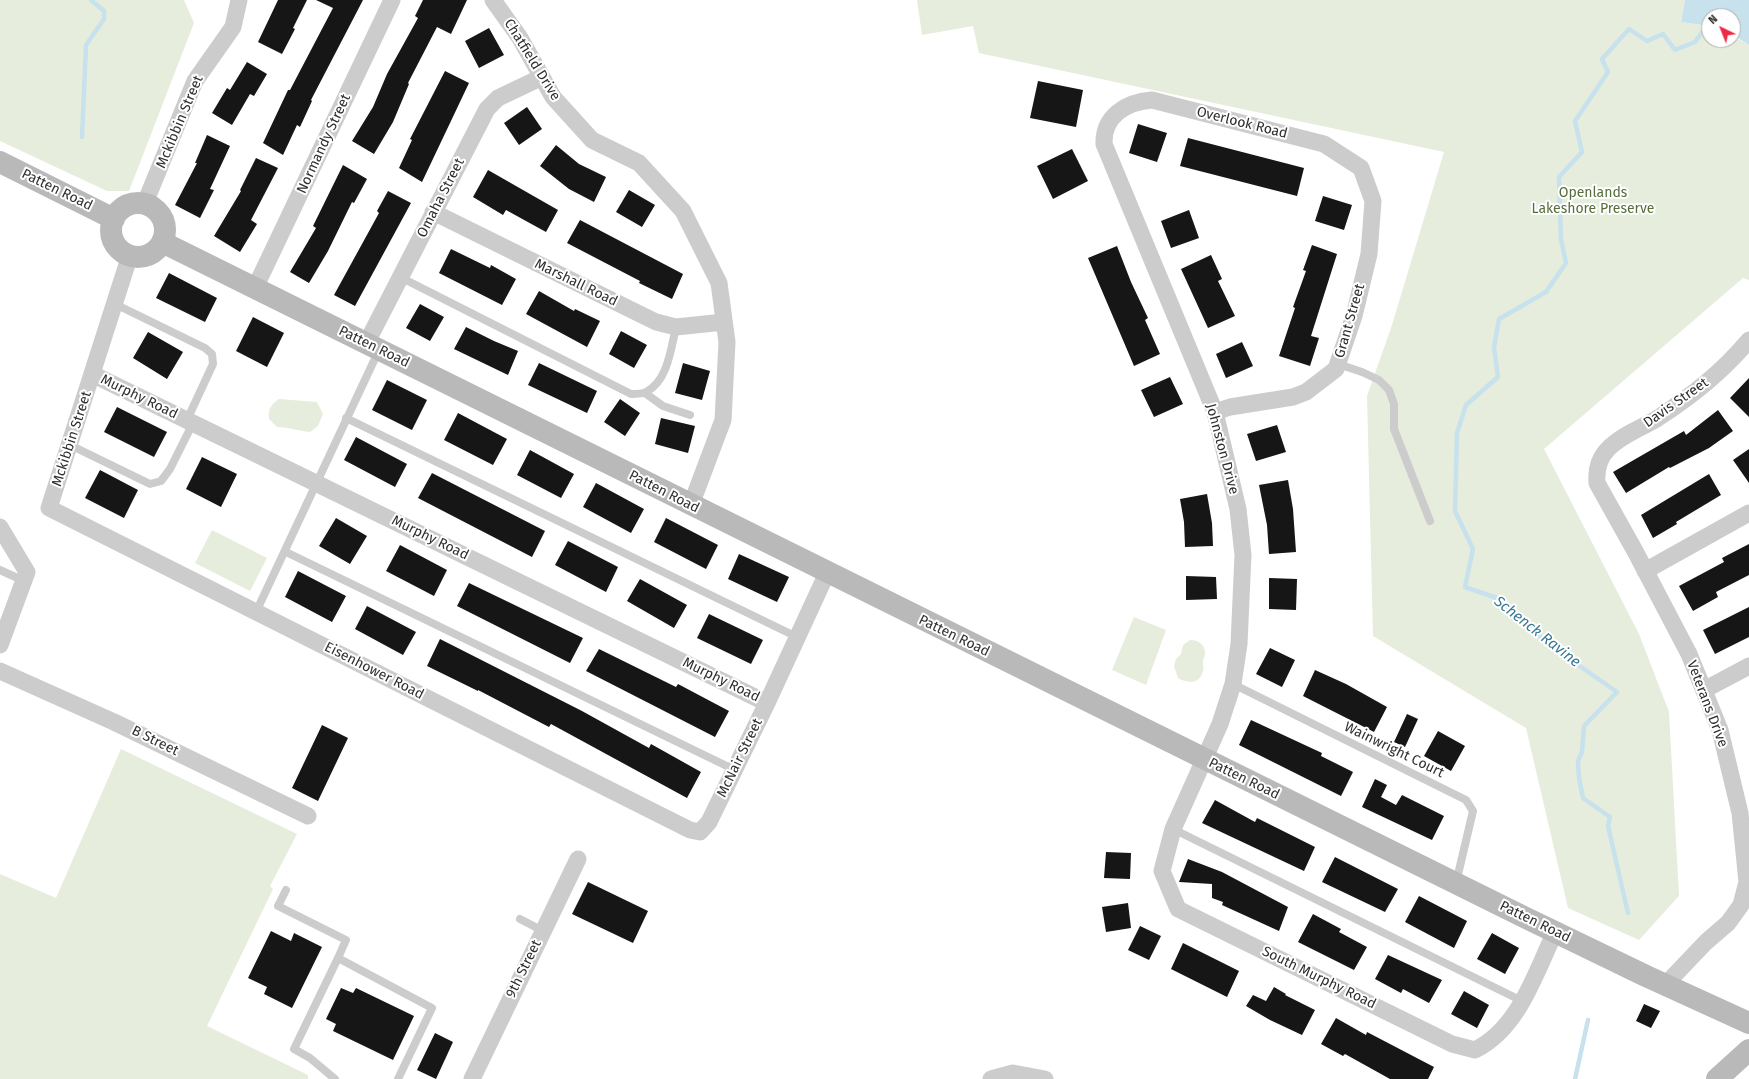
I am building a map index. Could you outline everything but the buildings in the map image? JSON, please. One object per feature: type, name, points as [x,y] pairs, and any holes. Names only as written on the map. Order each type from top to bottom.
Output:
[{"type":"street","name":"Mckibbin Street","points":[[145,204],[195,81],[233,27],[239,0]]},
{"type":"street","name":"Normandy Street","points":[[255,288],[392,0]]},
{"type":"street","name":"Chatfield Drive","points":[[493,0],[520,38],[553,97],[592,140],[639,163],[683,211],[719,283],[727,342],[723,420],[691,505]]},
{"type":"street","name":"Omaha Street","points":[[373,347],[400,277],[487,109],[498,98],[542,77]]},
{"type":"street","name":"Overlook Road","points":[[1119,111],[1129,104],[1152,100],[1324,144],[1361,168]]},
{"type":"street","name":"Johnston Drive","points":[[1119,111],[1108,123],[1104,135],[1104,144],[1215,412],[1238,509],[1243,555],[1239,644],[1233,684],[1220,724],[1204,760]]},
{"type":"street","name":"Patten Road","points":[[0,162],[114,219]]},
{"type":"street","name":"Grant Street","points":[[1215,412],[1230,407],[1293,397],[1306,392],[1336,369],[1354,316],[1369,254],[1373,201],[1361,168]]},
{"type":"street","points":[[135,203],[145,204],[160,213],[164,221],[165,229],[162,242],[154,251],[147,255],[130,255],[116,245],[112,237],[114,219],[119,211],[127,206],[135,203]]},
{"type":"street","name":"Marshall Road","points":[[434,212],[656,322],[676,327],[724,322]]},
{"type":"street","name":"Patten Road","points":[[162,242],[1204,760],[1554,932],[1749,1023]]},
{"type":"street","name":"Mckibbin Street","points":[[49,508],[130,255]]},
{"type":"street","name":"Davis Street","points":[[1600,461],[1608,449],[1657,419],[1708,382],[1749,340]]},
{"type":"street","name":"Murphy Road","points":[[92,374],[767,702]]},
{"type":"street","name":"Veterans Drive","points":[[1600,461],[1596,472],[1597,483],[1689,654],[1720,730],[1745,811],[1747,882],[1741,906],[1728,923],[1706,942],[1665,985]]},
{"type":"street","name":"Eisenhower Road","points":[[49,508],[690,830],[700,832]]},
{"type":"street","points":[[1645,571],[1749,513]]},
{"type":"street","points":[[0,527],[26,576],[0,645]]},
{"type":"street","name":"McNair Street","points":[[700,832],[709,822],[735,770],[827,573]]},
{"type":"street","points":[[1704,690],[1749,666]]},
{"type":"street","name":"B Street","points":[[0,670],[114,722],[308,816]]},
{"type":"street","name":"South Murphy Road","points":[[1204,760],[1173,829],[1162,871],[1178,909],[1452,1044],[1475,1050],[1490,1042],[1506,1026],[1522,1001],[1554,932]]},
{"type":"street","name":"9th Street","points":[[472,1079],[578,860]]},
{"type":"street","points":[[1717,1079],[1749,1050]]},
{"type":"street","points":[[991,1079],[1013,1073],[1045,1079]]},
{"type":"lane","points":[[400,277],[631,394],[645,393],[657,385],[665,370],[676,327]]},
{"type":"lane","points":[[70,445],[150,484],[161,481],[170,469],[213,364],[212,354],[205,348],[115,304]]},
{"type":"lane","points":[[256,612],[286,552],[315,483],[346,418],[373,347]]},
{"type":"lane","points":[[1338,364],[1362,372],[1379,380],[1389,390],[1394,404],[1394,429],[1430,521]]},
{"type":"lane","points":[[645,393],[663,406],[690,415]]},
{"type":"lane","points":[[346,418],[797,637]]},
{"type":"lane","points":[[286,552],[735,770]]},
{"type":"lane","points":[[0,570],[26,576]]},
{"type":"lane","name":"Wainwright Court","points":[[1233,684],[1466,800],[1473,811],[1456,883]]},
{"type":"lane","points":[[1173,829],[1522,1001]]},
{"type":"lane","points":[[286,890],[278,906],[346,940],[294,1049],[310,1058],[335,1079]]},
{"type":"lane","points":[[520,919],[543,930]]},
{"type":"lane","points":[[338,958],[432,1008],[398,1079]]},
{"type":"green space","points":[[0,0],[184,0],[194,23],[129,191],[107,191],[0,141]]},
{"type":"green space","name":"Openlands Lakeshore Preserve","points":[[917,0],[1685,0],[1681,22],[1701,25],[1701,48],[1741,48],[1741,40],[1749,45],[1749,280],[1743,278],[1544,449],[1639,634],[1669,712],[1679,896],[1639,940],[1568,908],[1526,728],[1373,636],[1367,396],[1392,325],[1444,152],[979,53],[973,26],[922,35]]},
{"type":"green space","points":[[279,399],[317,402],[323,414],[318,426],[310,432],[277,427],[269,419],[269,412],[272,405]]},
{"type":"green space","points":[[212,530],[267,558],[250,591],[195,563]]},
{"type":"green space","points":[[1134,617],[1166,630],[1146,685],[1112,670]]},
{"type":"green space","points":[[1190,640],[1200,643],[1205,650],[1203,670],[1199,678],[1193,682],[1178,678],[1174,666],[1176,659],[1181,654],[1183,645]]},
{"type":"green space","points":[[121,749],[297,834],[270,886],[273,889],[207,1026],[308,1075],[308,1079],[0,1079],[0,874],[56,898]]},
{"type":"water","points":[[1685,0],[1749,0],[1749,45],[1741,40],[1741,8],[1701,8],[1701,25],[1681,22]]},
{"type":"waterway","points":[[82,137],[86,45],[104,19],[104,11],[91,0]]},
{"type":"waterway","name":"Schenck Ravine","points":[[1628,913],[1608,826],[1610,817],[1583,798],[1579,778],[1578,761],[1582,752],[1584,726],[1617,692],[1548,644],[1497,598],[1465,587],[1473,549],[1455,511],[1457,433],[1466,405],[1498,377],[1494,347],[1499,319],[1546,292],[1566,263],[1561,239],[1559,177],[1582,152],[1575,121],[1608,72],[1602,59],[1629,29],[1647,41],[1663,34],[1675,50],[1695,42],[1701,34]]},
{"type":"waterway","name":"Schenck Ravine","points":[[1575,1079],[1588,1020]]}]
